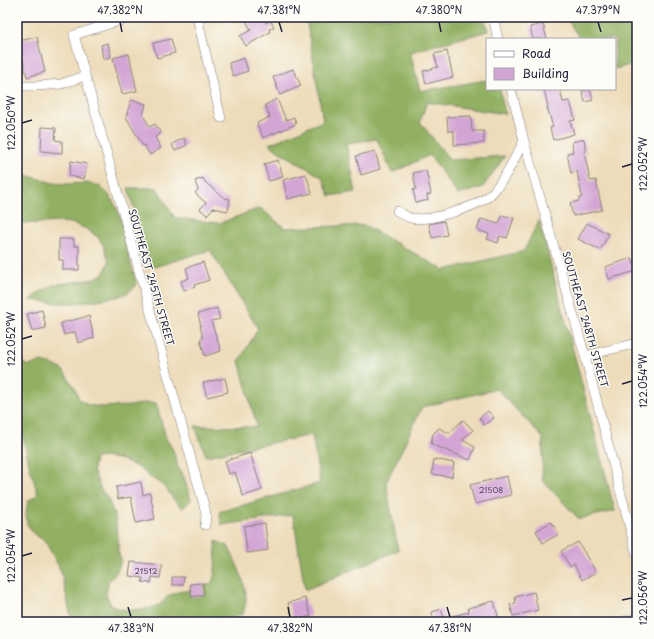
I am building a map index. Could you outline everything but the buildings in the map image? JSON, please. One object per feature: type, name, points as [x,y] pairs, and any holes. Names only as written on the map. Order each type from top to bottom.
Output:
[{"type":"street","name":"SOUTHEAST 245TH STREET","points":[[132,17],[74,35],[205,510],[206,514],[204,525]]},
{"type":"street","points":[[197,17],[221,118]]},
{"type":"street","points":[[493,17],[498,38]]},
{"type":"street","points":[[17,86],[60,84],[85,76]]},
{"type":"street","name":"SOUTHEAST 248TH STREET","points":[[511,90],[524,141],[586,356],[637,555]]},
{"type":"street","points":[[397,211],[410,218],[425,218],[475,204],[491,194],[505,176],[524,141]]},
{"type":"street","points":[[586,356],[637,343]]},
{"type":"street","points":[[621,622],[637,618]]},
{"type":"green space","points":[[306,17],[484,17],[488,31],[410,52],[420,91],[486,80],[486,90],[500,90],[505,114],[427,102],[420,122],[450,160],[505,156],[483,187],[458,195],[430,155],[392,173],[377,139],[346,143],[356,192],[330,196],[322,177],[269,144],[323,121]]},
{"type":"green space","points":[[568,17],[637,17],[637,63],[616,69],[616,38],[579,38],[569,22]]},
{"type":"green space","points":[[17,175],[32,177],[53,183],[89,183],[101,187],[109,195],[120,216],[126,238],[127,250],[137,285],[127,293],[117,297],[76,303],[57,303],[31,300],[39,293],[53,285],[94,279],[104,273],[109,262],[99,239],[93,233],[78,225],[62,222],[17,223]]},
{"type":"green space","points":[[128,188],[157,188],[175,218],[220,223],[260,208],[285,228],[364,225],[444,270],[524,251],[539,220],[615,511],[579,519],[542,480],[543,438],[497,389],[422,407],[386,483],[398,550],[305,590],[293,515],[222,525],[219,512],[320,483],[312,435],[206,456],[195,426],[257,427],[239,361],[258,329],[210,250],[151,268]]},
{"type":"green space","points":[[17,357],[18,361],[29,366],[40,362],[51,364],[62,369],[75,388],[79,399],[88,405],[100,407],[156,403],[166,438],[173,450],[178,467],[184,477],[191,500],[183,508],[159,482],[148,476],[140,468],[119,459],[107,457],[95,458],[93,470],[101,490],[108,499],[115,516],[118,551],[121,562],[116,573],[108,582],[106,595],[111,605],[122,610],[148,609],[159,605],[168,596],[212,583],[215,573],[216,541],[228,546],[243,580],[246,602],[243,614],[222,622],[72,622],[62,575],[58,565],[45,541],[34,534],[27,524],[26,513],[28,501],[38,495],[29,464],[17,405]]}]
